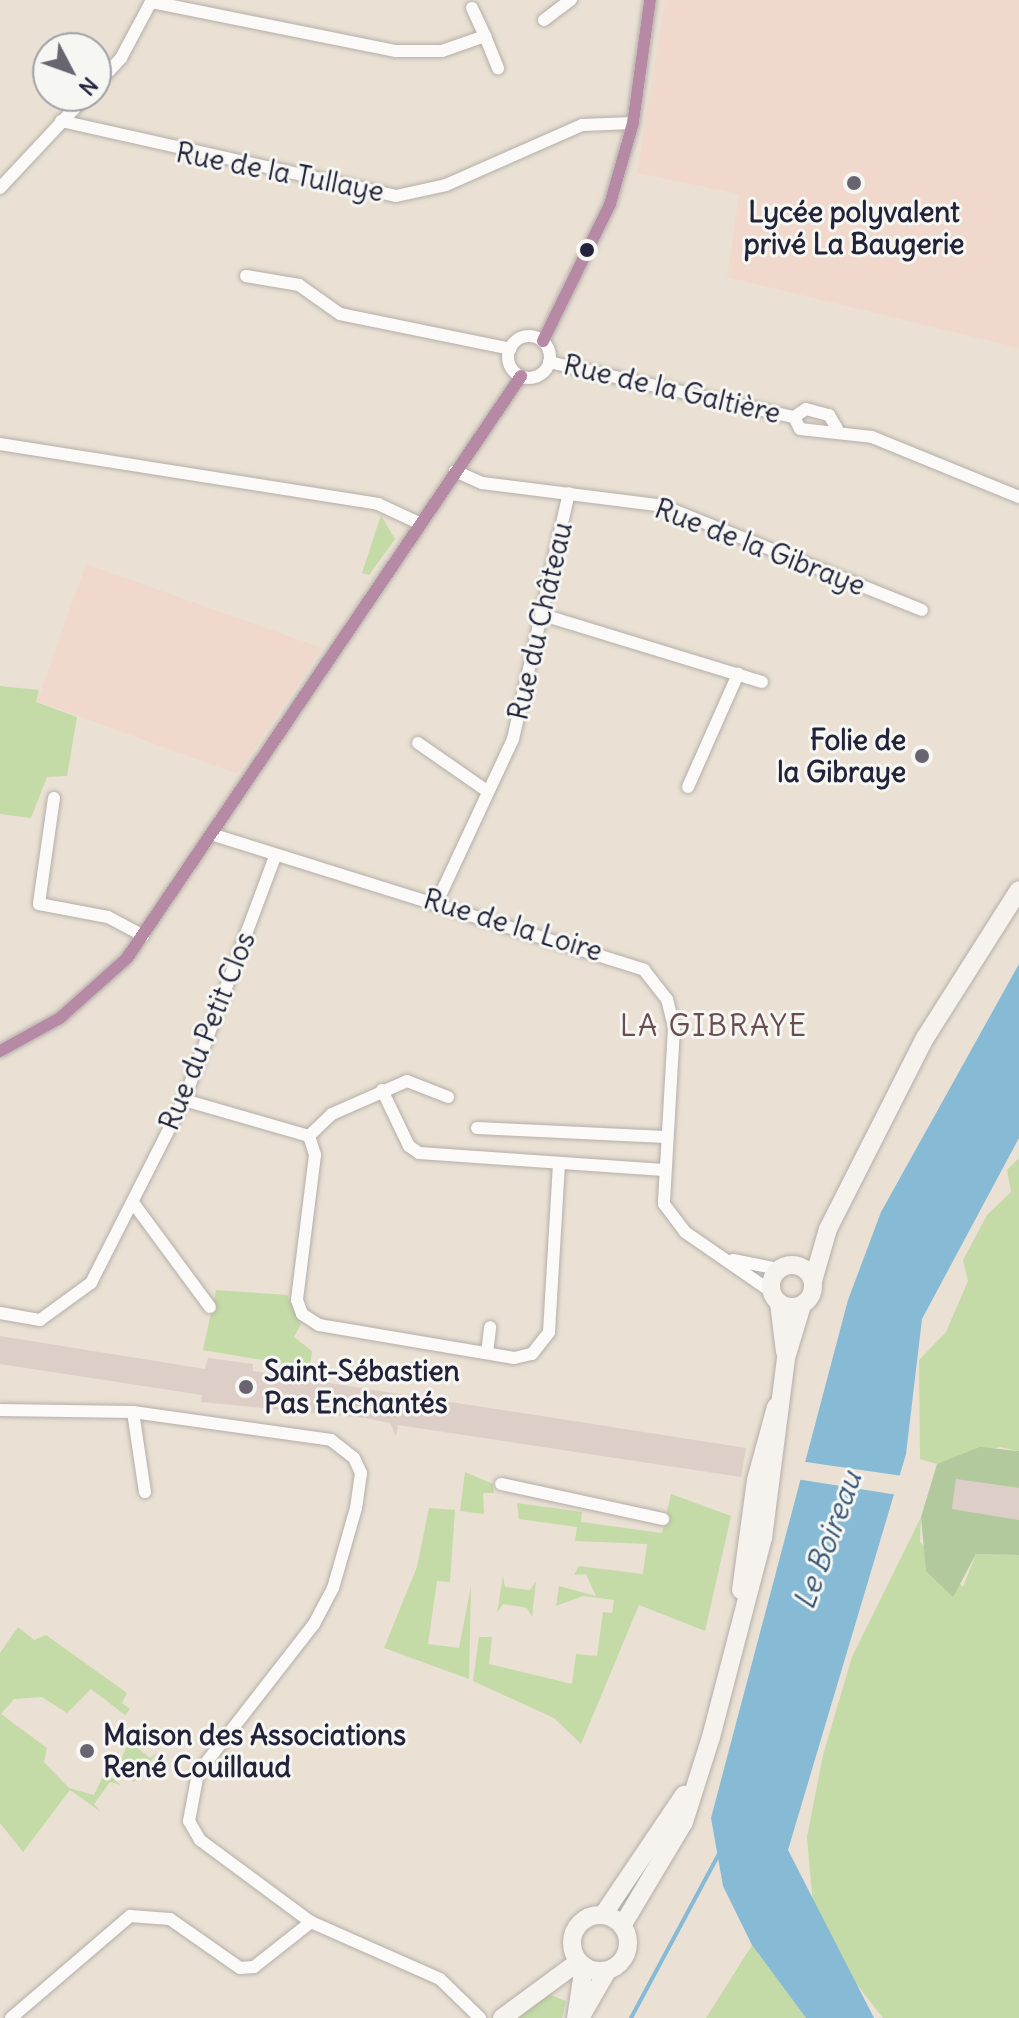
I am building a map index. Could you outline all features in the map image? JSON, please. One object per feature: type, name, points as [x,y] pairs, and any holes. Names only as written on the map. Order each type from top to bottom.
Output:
[{"type":"main road","points":[[578,2018],[607,1971],[626,1954],[622,1926],[684,1822],[740,1620],[756,1480],[782,1394],[786,1358],[828,1229],[935,1018],[1019,890]]},
{"type":"main road","points":[[786,1358],[776,1298],[787,1267],[828,1229]]},
{"type":"main road","points":[[787,1267],[813,1281]]},
{"type":"main road","points":[[776,1298],[802,1305]]},
{"type":"main road","points":[[578,2018],[581,1922],[603,1915],[704,1758]]},
{"type":"main road","points":[[603,1915],[622,1926]]},
{"type":"main road","points":[[578,1958],[607,1971]]},
{"type":"main road","points":[[502,2018],[578,1958]]},
{"type":"street","points":[[544,20],[571,0]]},
{"type":"street","points":[[521,376],[539,375],[549,362],[543,341],[594,245],[633,123],[650,0]]},
{"type":"street","points":[[112,61],[152,1],[396,51],[442,51],[485,36]]},
{"type":"street","points":[[472,8],[498,69]]},
{"type":"street","points":[[0,188],[70,112]]},
{"type":"street","name":"Rue de la Tullaye","points":[[61,121],[396,196],[446,185],[582,125],[633,123]]},
{"type":"street","points":[[246,276],[299,285],[340,314],[510,349]]},
{"type":"street","points":[[521,376],[510,364],[510,349],[524,337],[543,341]]},
{"type":"street","name":"Rue de la Galtière","points":[[549,362],[794,417],[806,409],[829,415],[837,429],[1019,497]]},
{"type":"street","points":[[0,1051],[84,1000],[143,936],[521,376]]},
{"type":"street","name":"Rue de la Galtière","points":[[794,417],[800,429],[823,436],[837,429]]},
{"type":"street","points":[[0,444],[378,504],[419,523]]},
{"type":"street","name":"Rue de la Gibraye","points":[[455,471],[482,483],[663,506],[922,610]]},
{"type":"street","name":"Rue du Château","points":[[437,902],[516,728],[569,493]]},
{"type":"street","points":[[543,615],[762,682]]},
{"type":"street","points":[[688,787],[738,674]]},
{"type":"street","points":[[418,743],[487,791]]},
{"type":"street","points":[[54,798],[39,904],[108,917],[143,936]]},
{"type":"street","name":"Rue de la Loire","points":[[211,834],[275,856],[619,957],[652,977],[674,1028],[663,1170],[672,1219],[733,1260],[776,1298]]},
{"type":"street","name":"Rue du Petit Clos","points":[[1,1314],[40,1320],[91,1283],[134,1204],[184,1100],[275,856]]},
{"type":"street","points":[[309,1136],[332,1114],[407,1081],[448,1097]]},
{"type":"street","points":[[382,1090],[419,1153],[559,1166],[663,1170]]},
{"type":"street","points":[[184,1100],[309,1136]]},
{"type":"street","points":[[477,1128],[666,1137]]},
{"type":"street","points":[[309,1136],[315,1155],[297,1300],[302,1314],[319,1325],[487,1353],[532,1354],[549,1332],[559,1166]]},
{"type":"street","points":[[134,1204],[210,1307]]},
{"type":"street","name":"Rue de la Loire","points":[[733,1260],[787,1267]]},
{"type":"street","points":[[487,1353],[490,1327]]},
{"type":"street","points":[[0,1410],[133,1412],[344,1447],[361,1473],[333,1588],[314,1624],[198,1773],[187,1803],[200,1840],[311,1922],[440,1979],[480,2018]]},
{"type":"street","points":[[133,1412],[145,1492]]},
{"type":"street","points":[[501,1484],[663,1519]]},
{"type":"street","points":[[11,2018],[130,1916],[170,1919],[240,1968],[254,1967],[311,1922]]},
{"type":"shaded area","name":"Lycée polyvalent privé La Baugerie","points":[[665,0],[1019,0],[1019,348],[727,277],[739,194],[637,173]]},
{"type":"shaded area","points":[[86,564],[322,648],[237,774],[37,701]]},
{"type":"shaded area","points":[[0,1336],[205,1369],[208,1358],[253,1364],[253,1371],[746,1448],[741,1477],[398,1425],[396,1436],[390,1423],[365,1418],[201,1402],[202,1395],[0,1364]]},
{"type":"shaded area","points":[[956,1478],[1019,1488],[1019,1520],[952,1509]]},
{"type":"green space","points":[[381,515],[395,539],[369,575],[362,573]]},
{"type":"green space","points":[[0,686],[39,690],[36,702],[77,717],[67,776],[47,777],[31,818],[0,814]]},
{"type":"green space","points":[[1019,1158],[1019,1451],[1000,1447],[937,1464],[920,1459],[919,1360],[946,1332],[968,1281],[963,1260],[987,1215],[1011,1192],[1007,1170]]},
{"type":"green space","points":[[216,1290],[287,1295],[301,1324],[294,1337],[312,1351],[310,1368],[203,1350]]},
{"type":"green space","points":[[980,1447],[1019,1451],[1019,1488],[956,1479],[952,1509],[1019,1520],[1019,1555],[976,1554],[953,1597],[926,1571],[921,1517],[937,1464]]},
{"type":"green space","points":[[465,1472],[493,1484],[494,1493],[483,1493],[484,1514],[460,1511]]},
{"type":"green space","points":[[671,1494],[731,1516],[705,1631],[639,1605],[581,1744],[554,1718],[473,1681],[479,1637],[492,1637],[489,1664],[572,1684],[576,1654],[597,1656],[603,1612],[612,1613],[614,1600],[583,1596],[556,1606],[559,1586],[596,1596],[586,1574],[574,1575],[579,1566],[643,1574],[647,1544],[575,1541],[577,1527],[519,1519],[517,1503],[582,1512],[581,1522],[662,1533]]},
{"type":"green space","points":[[429,1508],[455,1510],[450,1582],[437,1581],[428,1644],[459,1648],[471,1586],[469,1679],[384,1648],[417,1567]]},
{"type":"green space","points":[[921,1517],[920,1542],[963,1587],[976,1554],[1019,1555],[1019,2018],[883,2018],[841,1964],[813,1905],[807,1837],[823,1755],[852,1657]]},
{"type":"green space","points":[[503,1576],[505,1587],[530,1590],[536,1581],[532,1617],[527,1608],[503,1604],[497,1613]]},
{"type":"green space","points":[[18,1627],[34,1640],[46,1635],[127,1693],[122,1703],[130,1709],[125,1715],[91,1689],[67,1713],[42,1697],[14,1699],[1,1714],[47,1748],[44,1762],[69,1788],[94,1795],[105,1772],[121,1785],[110,1782],[94,1804],[101,1812],[70,1790],[23,1852],[0,1823],[0,1653]]},
{"type":"green space","points":[[129,1741],[150,1758],[158,1752],[134,1782],[106,1766],[120,1762]]},
{"type":"green space","points":[[752,1945],[806,2018],[706,2018]]},
{"type":"green space","points":[[545,1993],[566,2001],[562,2018],[514,2018]]},
{"type":"water","points":[[1019,964],[1019,1138],[922,1319],[906,1454],[788,1850],[874,2018],[806,2018],[752,1945],[723,1886],[711,1818],[848,1300],[881,1212]]},
{"type":"pier","points":[[799,1461],[903,1476],[898,1495],[796,1479]]},
{"type":"waterway","name":"Le Boireau","points":[[631,2018],[720,1852]]},
{"type":"transit line","points":[[543,341],[610,204],[633,123],[650,0]]},
{"type":"transit line","points":[[0,1051],[60,1018],[127,958],[521,376]]},
{"type":"place","name":"Lycée polyvalent privé La Baugerie","points":[[854,183]]},
{"type":"place","name":"Folie de la Gibraye","points":[[922,756]]},
{"type":"place","name":"Saint-Sébastien Pas Enchantés","points":[[246,1387]]},
{"type":"place","name":"Maison des Associations René Couillaud","points":[[87,1751]]},
{"type":"district","name":"LA GIBRAYE","points":[[714,1025]]}]
